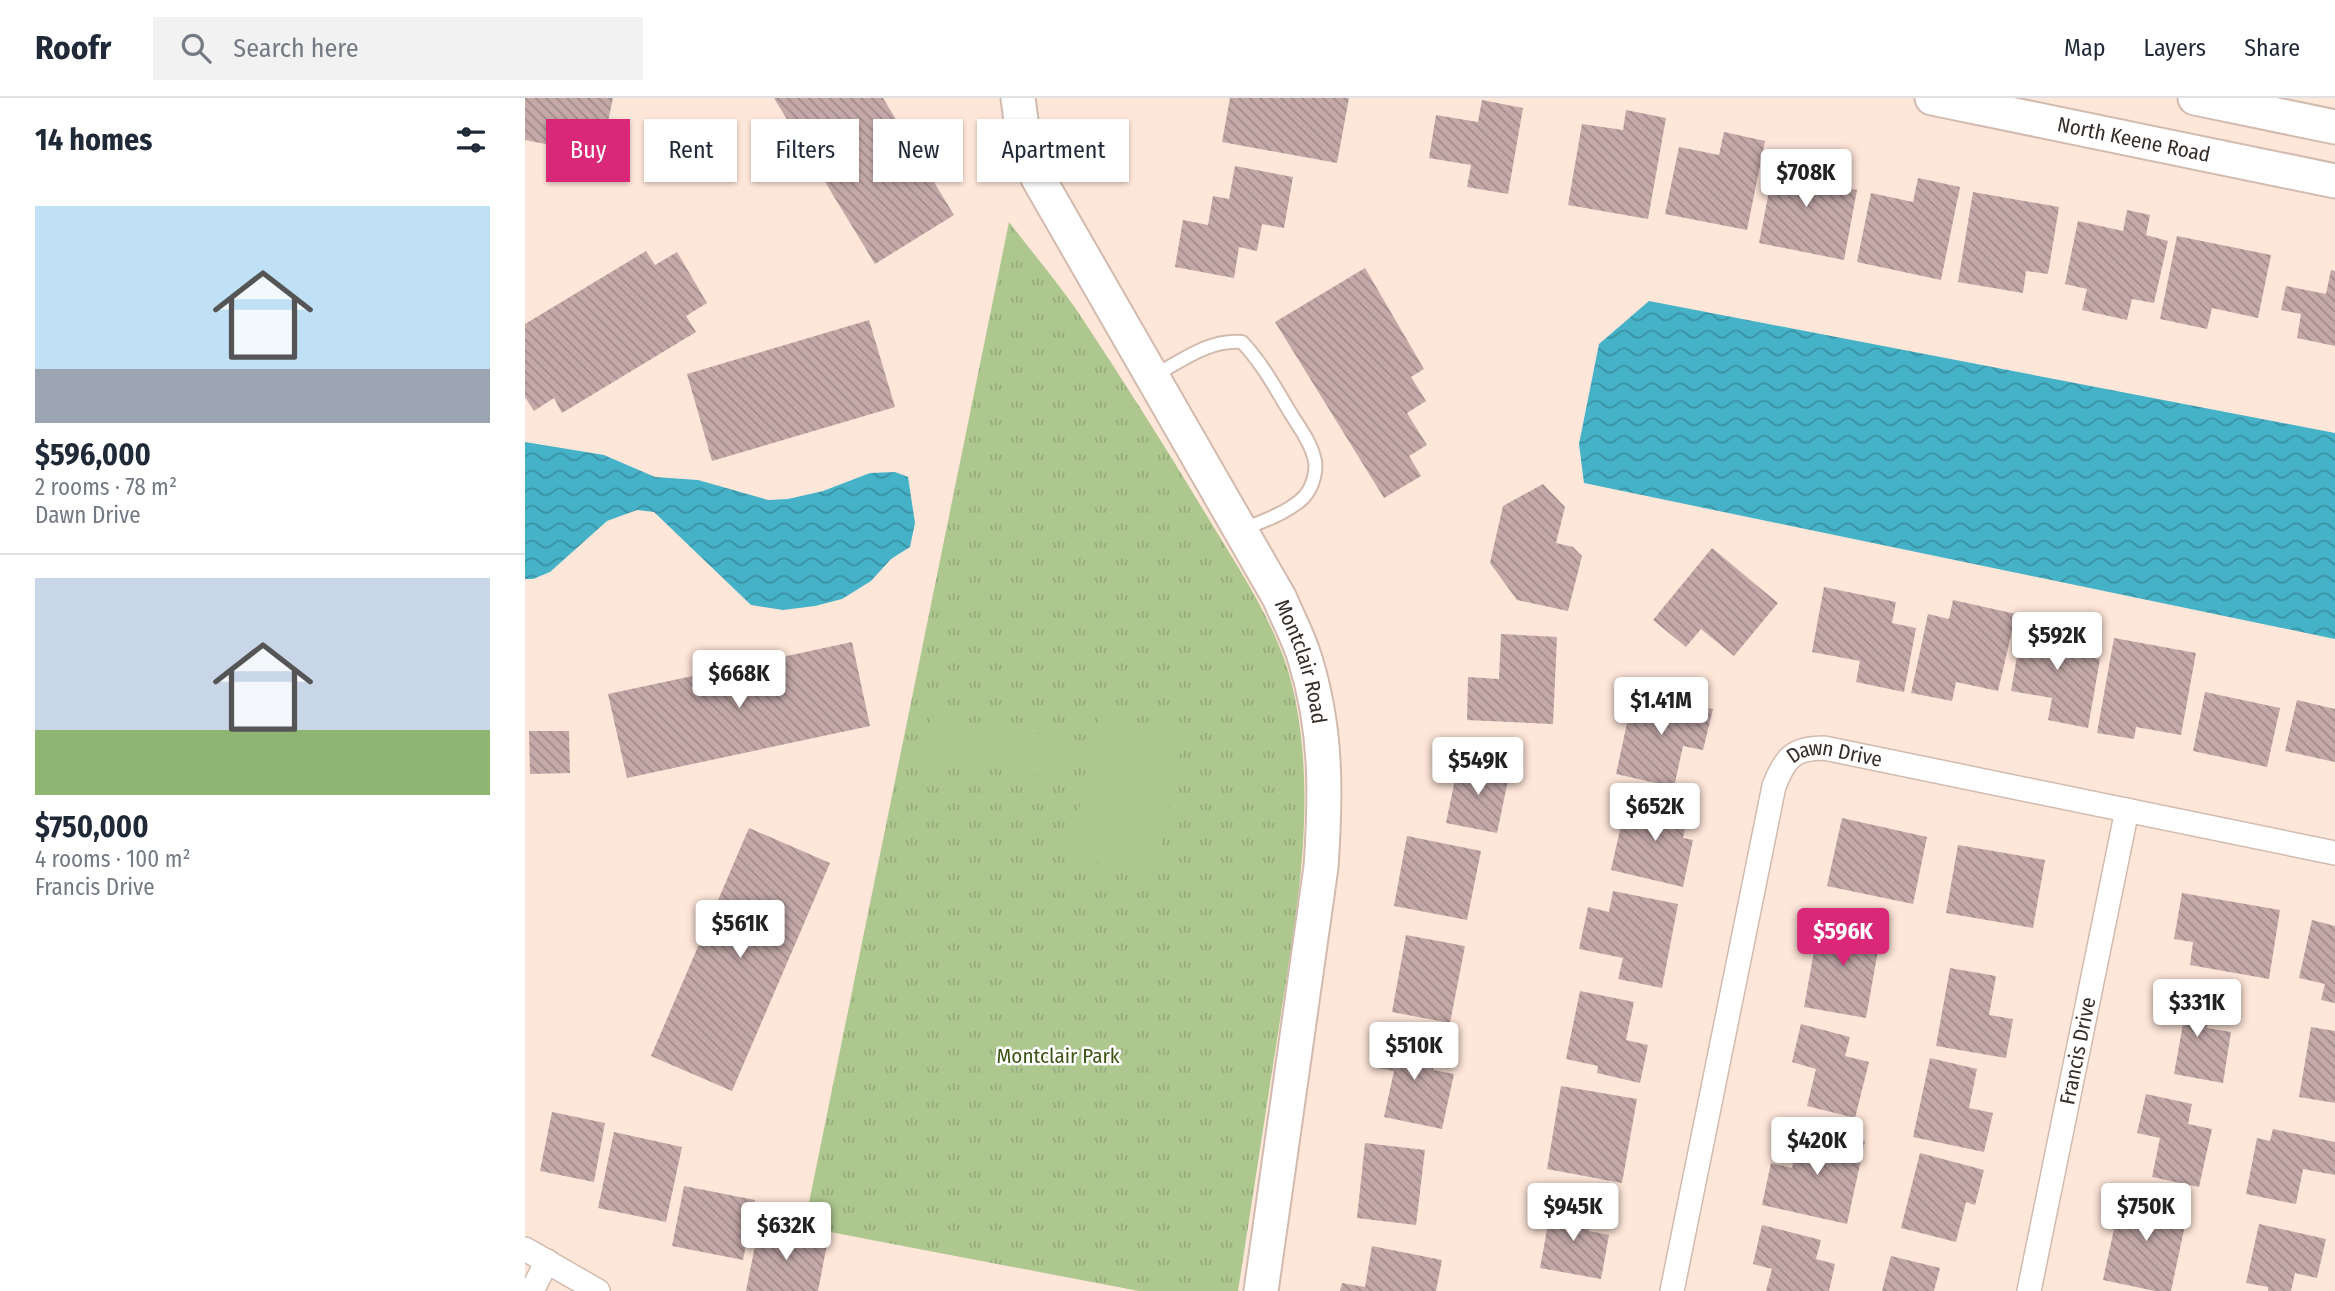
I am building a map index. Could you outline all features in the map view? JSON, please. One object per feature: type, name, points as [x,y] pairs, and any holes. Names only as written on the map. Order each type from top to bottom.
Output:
[{"type":"street","name":"Montclair Road","points":[[1018,98],[1023,136],[1038,177],[1280,599],[1305,658],[1321,727],[1325,797],[1321,867],[1261,1291]]},
{"type":"street","name":"North Keene Road","points":[[1932,98],[2335,181]]},
{"type":"street","points":[[2195,98],[2335,127]]},
{"type":"street","name":"Dawn Drive","points":[[1672,1291],[1774,786],[1780,770],[1791,755],[1805,748],[1824,748],[2335,853]]},
{"type":"street","name":"Francis Drive","points":[[2029,1291],[2127,810]]},
{"type":"street","points":[[525,1249],[598,1291]]},
{"type":"street","points":[[532,1291],[547,1261]]},
{"type":"lane","points":[[1152,377],[1207,346],[1228,341],[1242,342],[1255,356],[1307,441],[1315,458],[1316,470],[1305,496],[1242,530]]},
{"type":"green space","name":"Montclair Park","points":[[1009,222],[1076,309],[1233,559],[1259,603],[1281,649],[1295,698],[1304,780],[1302,862],[1292,945],[1238,1291],[1139,1291],[804,1227]]},
{"type":"green space","points":[[1099,716],[1184,734],[1155,874],[1069,856]]},
{"type":"green space","points":[[931,717],[1074,740],[1068,780],[924,757]]},
{"type":"water","points":[[1649,301],[2335,433],[2335,639],[1584,483],[1579,444],[1599,344]]},
{"type":"water","points":[[525,442],[604,455],[655,477],[698,480],[768,500],[788,499],[823,491],[870,473],[895,472],[908,477],[915,523],[910,547],[891,559],[871,581],[842,599],[783,610],[751,605],[654,512],[637,510],[607,521],[550,572],[533,579],[525,579]]},
{"type":"building","points":[[525,98],[613,98],[609,119],[546,119],[546,144],[525,140]]},
{"type":"building","points":[[774,98],[883,98],[896,119],[873,119],[873,182],[934,182],[954,215],[875,264],[825,182],[859,182],[859,119],[787,119]]},
{"type":"building","points":[[1230,98],[1349,98],[1337,163],[1222,142]]},
{"type":"building","points":[[1482,100],[1523,108],[1508,194],[1467,187],[1471,165],[1429,158],[1436,115],[1478,122]]},
{"type":"building","points":[[1626,110],[1666,118],[1648,219],[1568,205],[1582,124],[1623,130]]},
{"type":"building","points":[[1724,132],[1765,141],[1747,230],[1665,214],[1679,147],[1719,155]]},
{"type":"building","points":[[1777,150],[1820,158],[1815,182],[1857,190],[1844,260],[1759,243]]},
{"type":"building","points":[[1235,166],[1293,177],[1284,228],[1262,224],[1257,251],[1239,247],[1234,278],[1175,267],[1183,220],[1208,225],[1213,196],[1229,199]]},
{"type":"building","points":[[1918,178],[1960,187],[1941,280],[1857,262],[1871,193],[1913,202]]},
{"type":"building","points":[[1973,192],[2059,207],[2048,274],[2026,271],[2023,293],[1958,282]]},
{"type":"building","points":[[2127,210],[2150,215],[2146,235],[2168,241],[2154,303],[2132,299],[2127,320],[2082,310],[2087,289],[2065,284],[2078,221],[2123,231]]},
{"type":"building","points":[[2177,236],[2271,255],[2258,318],[2212,308],[2207,329],[2160,319]]},
{"type":"building","points":[[646,251],[655,265],[677,252],[707,303],[686,316],[696,332],[562,413],[554,398],[534,411],[525,397],[525,324]]},
{"type":"building","points":[[1365,268],[1424,369],[1411,377],[1426,401],[1407,413],[1427,445],[1409,456],[1421,476],[1384,498],[1275,322]]},
{"type":"building","points":[[2331,270],[2335,271],[2335,346],[2297,338],[2301,314],[2281,310],[2286,286],[2326,294]]},
{"type":"building","points":[[869,320],[895,407],[712,461],[687,374]]},
{"type":"building","points":[[1543,484],[1565,507],[1556,543],[1573,547],[1582,556],[1568,611],[1517,600],[1490,563],[1503,506]]},
{"type":"building","points":[[1712,548],[1778,603],[1734,656],[1701,629],[1686,647],[1653,620]]},
{"type":"building","points":[[1824,587],[1896,602],[1892,623],[1916,628],[1904,692],[1856,682],[1860,661],[1812,652]]},
{"type":"building","points":[[1953,600],[2016,614],[1998,691],[1956,682],[1952,701],[1911,693],[1928,614],[1949,619]]},
{"type":"building","points":[[2023,622],[2084,632],[2079,656],[2100,659],[2088,728],[2048,720],[2052,698],[2011,691]]},
{"type":"building","points":[[1501,634],[1557,637],[1553,724],[1467,720],[1468,677],[1499,679]]},
{"type":"building","points":[[2114,638],[2196,653],[2181,735],[2136,727],[2134,739],[2097,733]]},
{"type":"building","points":[[852,642],[870,726],[627,778],[608,694]]},
{"type":"building","points":[[1634,691],[1713,709],[1703,750],[1683,746],[1674,787],[1616,774]]},
{"type":"building","points":[[2205,692],[2280,708],[2267,767],[2193,751]]},
{"type":"building","points":[[2297,700],[2335,709],[2335,762],[2285,751]]},
{"type":"building","points":[[529,731],[569,731],[570,773],[530,774]]},
{"type":"building","points":[[1459,760],[1510,771],[1497,833],[1446,823]]},
{"type":"building","points":[[1651,796],[1690,805],[1683,838],[1693,840],[1683,887],[1611,870],[1624,812],[1647,817]]},
{"type":"building","points":[[1842,818],[1927,837],[1913,904],[1827,886]]},
{"type":"building","points":[[749,828],[830,863],[732,1091],[651,1056]]},
{"type":"building","points":[[1407,836],[1481,851],[1467,920],[1394,906]]},
{"type":"building","points":[[1958,845],[2045,860],[2033,928],[1946,913]]},
{"type":"building","points":[[1613,891],[1678,904],[1662,988],[1618,979],[1623,958],[1579,949],[1588,907],[1609,912]]},
{"type":"building","points":[[2182,893],[2280,910],[2269,979],[2190,965],[2193,942],[2174,939]]},
{"type":"building","points":[[1820,918],[1882,928],[1866,1018],[1804,1007]]},
{"type":"building","points":[[2312,920],[2335,926],[2335,1003],[2321,1000],[2325,984],[2299,978]]},
{"type":"building","points":[[1406,935],[1465,946],[1450,1023],[1392,1012]]},
{"type":"building","points":[[1950,968],[1996,976],[1989,1015],[2013,1019],[2006,1058],[1936,1046]]},
{"type":"building","points":[[1580,991],[1634,1002],[1626,1040],[1648,1045],[1640,1083],[1597,1073],[1598,1066],[1566,1059]]},
{"type":"building","points":[[2163,994],[2211,1003],[2207,1028],[2231,1032],[2223,1083],[2174,1074],[2183,1024],[2158,1020]]},
{"type":"building","points":[[1801,1024],[1850,1037],[1845,1056],[1869,1062],[1855,1118],[1807,1106],[1816,1069],[1792,1062]]},
{"type":"building","points":[[2311,1027],[2335,1031],[2335,1103],[2299,1097]]},
{"type":"building","points":[[1380,1035],[1438,1047],[1433,1070],[1454,1074],[1442,1129],[1384,1117],[1394,1071],[1373,1067]]},
{"type":"building","points":[[1930,1058],[1977,1069],[1969,1108],[1993,1113],[1984,1152],[1913,1137]]},
{"type":"building","points":[[1561,1086],[1637,1099],[1622,1183],[1547,1169]]},
{"type":"building","points":[[2146,1094],[2192,1104],[2188,1124],[2212,1129],[2199,1187],[2152,1177],[2160,1138],[2137,1133]]},
{"type":"building","points":[[552,1112],[605,1123],[594,1182],[540,1171]]},
{"type":"building","points":[[1801,1127],[1865,1141],[1847,1224],[1762,1205],[1771,1163],[1792,1168]]},
{"type":"building","points":[[2273,1129],[2335,1142],[2335,1175],[2303,1169],[2296,1204],[2246,1194],[2257,1138],[2270,1141]]},
{"type":"building","points":[[614,1132],[682,1147],[666,1222],[598,1208]]},
{"type":"building","points":[[1365,1143],[1425,1150],[1416,1225],[1357,1218]]},
{"type":"building","points":[[1920,1153],[1984,1170],[1975,1205],[1966,1202],[1956,1242],[1901,1228]]},
{"type":"building","points":[[684,1186],[755,1200],[743,1260],[672,1246]]},
{"type":"building","points":[[2122,1192],[2189,1206],[2171,1291],[2155,1291],[2103,1280]]},
{"type":"building","points":[[1552,1202],[1592,1210],[1589,1231],[1609,1235],[1601,1279],[1540,1268]]},
{"type":"building","points":[[2259,1224],[2326,1239],[2317,1278],[2295,1273],[2291,1291],[2268,1291],[2268,1287],[2246,1283]]},
{"type":"building","points":[[1762,1225],[1821,1240],[1816,1259],[1835,1264],[1829,1291],[1766,1291],[1772,1269],[1753,1264]]},
{"type":"building","points":[[759,1226],[828,1239],[818,1291],[746,1291]]},
{"type":"building","points":[[1372,1246],[1442,1260],[1436,1291],[1340,1291],[1342,1283],[1365,1287]]},
{"type":"building","points":[[1891,1256],[1940,1268],[1934,1291],[1882,1291]]}]
